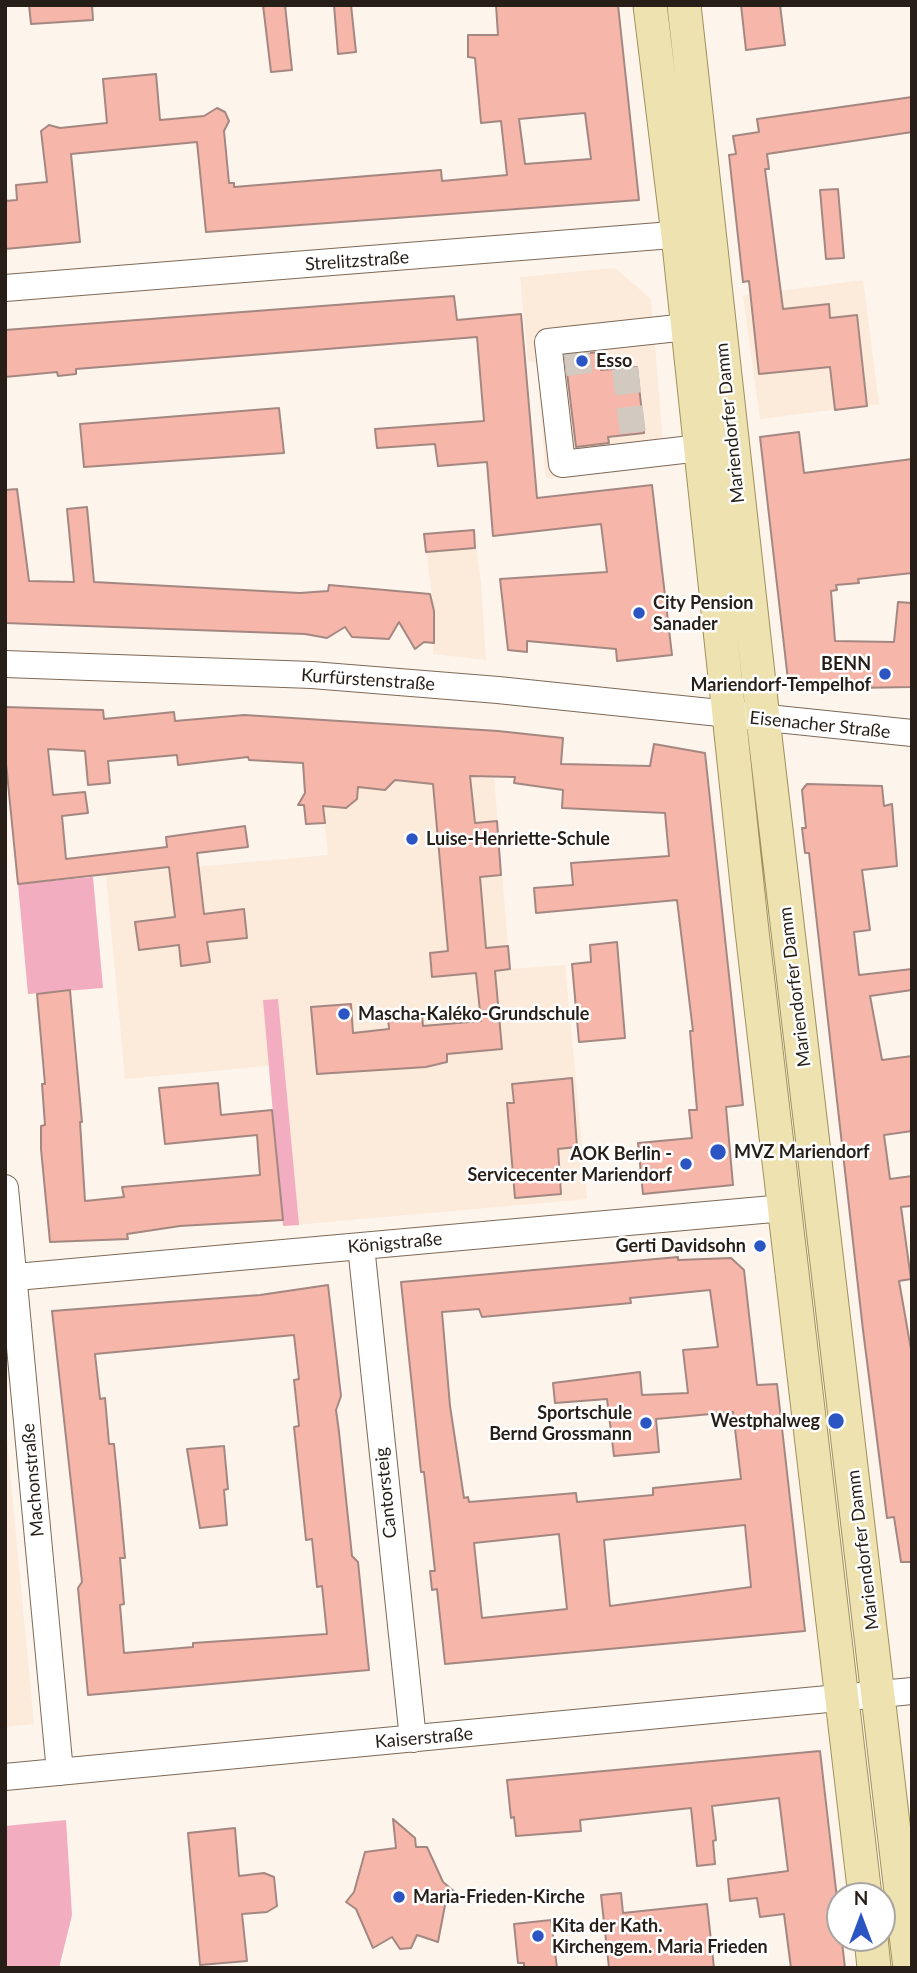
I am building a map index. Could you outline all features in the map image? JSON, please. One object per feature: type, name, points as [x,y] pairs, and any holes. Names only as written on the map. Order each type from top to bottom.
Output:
[{"type":"main road","name":"Mariendorfer Damm","points":[[650,5],[693,234],[763,719],[896,1693],[910,1968]]},
{"type":"main road","name":"Mariendorfer Damm","points":[[684,5],[693,234],[687,327],[784,1208],[863,1882]]},
{"type":"street","name":"Strelitzstraße","points":[[5,288],[693,234]]},
{"type":"street","points":[[687,327],[548,342],[562,464],[700,448]]},
{"type":"street","name":"Kurfürstenstraße","points":[[5,664],[312,675],[498,690],[729,716]]},
{"type":"street","name":"Eisenacher Straße","points":[[729,716],[912,733]]},
{"type":"street","name":"Machonstraße","points":[[5,1188],[9,1277],[60,1772]]},
{"type":"street","name":"Königstraße","points":[[9,1277],[784,1208]]},
{"type":"street","name":"Cantorsteig","points":[[361,1246],[413,1739]]},
{"type":"street","points":[[842,1699],[896,1693]]},
{"type":"street","name":"Kaiserstraße","points":[[5,1777],[842,1699]]},
{"type":"shaded area","points":[[615,268],[651,299],[665,466],[546,478],[537,363],[528,361],[520,277]]},
{"type":"shaded area","points":[[863,280],[879,404],[760,419],[743,296]]},
{"type":"shaded area","points":[[474,530],[486,660],[433,654],[434,611],[424,534]]},
{"type":"shaded area","name":"Mascha-Kaléko-Grundschule","points":[[314,719],[498,731],[494,777],[510,969],[565,965],[587,1199],[283,1226],[269,1066],[125,1079],[106,875],[328,855]]},
{"type":"shaded area","points":[[93,877],[103,988],[28,994],[18,884]]},
{"type":"shaded area","points":[[278,999],[299,1225],[283,1226],[263,1000]]},
{"type":"shaded area","points":[[5,1419],[34,1724],[5,1727]]},
{"type":"shaded area","points":[[66,1820],[72,1915],[59,1968],[5,1968],[5,1826]]},
{"type":"building","points":[[29,5],[92,5],[93,20],[31,24]]},
{"type":"building","points":[[263,5],[285,5],[292,70],[271,72]]},
{"type":"building","points":[[334,5],[351,5],[356,52],[338,54]]},
{"type":"building","points":[[496,5],[618,5],[639,200],[206,232],[197,142],[71,154],[80,242],[5,249],[5,201],[17,200],[16,185],[47,182],[41,131],[49,125],[60,128],[107,123],[103,79],[156,74],[160,120],[204,116],[217,108],[225,112],[229,121],[224,131],[229,183],[234,183],[234,187],[441,170],[442,181],[507,175],[501,121],[481,123],[475,58],[468,57],[468,35],[498,35]],"holes":[[[585,113],[591,159],[525,164],[519,119]]]},
{"type":"building","points":[[741,5],[780,5],[785,45],[746,50]]},
{"type":"building","points":[[912,97],[912,132],[767,154],[769,169],[765,169],[783,309],[829,304],[830,318],[857,315],[867,406],[835,410],[830,367],[759,374],[749,281],[743,282],[729,155],[736,154],[733,136],[759,132],[757,119]]},
{"type":"building","points":[[838,189],[844,258],[826,259],[820,190]]},
{"type":"building","points":[[454,296],[457,320],[521,314],[537,498],[652,485],[672,655],[617,661],[616,649],[527,641],[527,652],[508,650],[500,579],[607,572],[601,524],[493,536],[487,462],[438,466],[435,444],[377,448],[375,429],[484,421],[477,337],[76,369],[76,374],[58,376],[57,372],[5,377],[5,330]]},
{"type":"building","points":[[598,352],[601,370],[637,367],[644,433],[608,437],[609,443],[576,447],[565,356]]},
{"type":"building","points":[[279,408],[284,453],[84,467],[80,424]]},
{"type":"building","points":[[799,432],[804,473],[912,459],[912,573],[858,579],[859,583],[836,585],[837,590],[831,591],[835,641],[894,642],[898,602],[912,603],[911,687],[798,689],[788,680],[760,437]]},
{"type":"building","points":[[17,489],[29,581],[74,582],[67,509],[87,507],[94,582],[300,593],[328,591],[329,585],[430,594],[434,611],[434,643],[424,642],[415,649],[399,622],[389,639],[352,637],[345,627],[327,638],[305,634],[5,623],[5,490]]},
{"type":"building","points":[[474,530],[475,548],[426,552],[424,534]]},
{"type":"building","points":[[5,707],[103,710],[104,719],[174,712],[175,721],[244,715],[498,731],[563,738],[561,764],[650,766],[654,744],[705,753],[743,1105],[726,1107],[733,1185],[643,1194],[638,1143],[692,1138],[689,1110],[697,1110],[690,1031],[693,1031],[677,900],[536,913],[534,888],[573,885],[571,863],[669,856],[665,813],[562,808],[563,790],[514,783],[515,777],[470,776],[475,823],[497,821],[501,875],[480,877],[486,948],[508,946],[510,969],[495,971],[502,1049],[447,1054],[447,1062],[426,1067],[317,1074],[311,1007],[351,1004],[353,1033],[389,1029],[388,1017],[422,1014],[423,1026],[481,1021],[476,973],[432,977],[430,953],[448,951],[433,784],[395,780],[385,790],[358,787],[357,799],[346,808],[323,806],[325,823],[306,824],[304,805],[298,805],[305,793],[303,763],[249,760],[248,757],[178,765],[177,755],[108,761],[110,783],[88,785],[85,751],[48,749],[53,795],[85,792],[88,813],[62,816],[66,859],[167,847],[166,837],[245,826],[248,847],[197,853],[204,914],[244,909],[247,938],[207,942],[210,962],[181,966],[179,945],[139,950],[135,922],[175,917],[169,867],[18,884],[5,753]]},
{"type":"building","points":[[807,784],[882,786],[884,806],[892,804],[897,866],[862,870],[870,930],[854,932],[859,975],[912,969],[912,990],[870,996],[882,1060],[912,1056],[912,1131],[884,1135],[890,1179],[912,1176],[912,1206],[901,1207],[911,1279],[899,1281],[912,1355],[912,1562],[901,1562],[894,1517],[887,1518],[809,853],[805,853],[802,828],[806,828],[802,790]]},
{"type":"building","points":[[617,942],[625,1038],[579,1042],[572,964],[591,962],[590,945]]},
{"type":"building","points":[[70,990],[82,1122],[85,1201],[124,1197],[122,1187],[260,1175],[257,1135],[165,1144],[159,1088],[218,1083],[221,1115],[272,1110],[283,1220],[180,1226],[127,1234],[128,1239],[50,1242],[41,1149],[41,1126],[45,1125],[42,1084],[45,1084],[37,994]]},
{"type":"building","points":[[572,1078],[577,1147],[558,1149],[561,1194],[515,1198],[507,1103],[514,1103],[512,1084]]},
{"type":"building","points":[[678,1257],[678,1260],[731,1258],[744,1270],[757,1385],[777,1384],[805,1631],[445,1664],[437,1589],[432,1590],[430,1571],[435,1571],[424,1472],[421,1472],[401,1282]],"holes":[[[710,1290],[718,1347],[683,1350],[688,1393],[642,1395],[640,1372],[553,1383],[555,1403],[607,1399],[614,1456],[659,1452],[656,1419],[733,1412],[741,1479],[653,1488],[653,1495],[577,1502],[576,1493],[469,1502],[468,1497],[464,1498],[450,1406],[442,1312],[479,1309],[482,1317],[631,1303],[630,1298]],[[745,1525],[751,1587],[610,1606],[604,1540]],[[559,1534],[567,1609],[482,1618],[474,1543]]]},
{"type":"building","points":[[328,1285],[341,1396],[336,1410],[352,1556],[358,1562],[369,1670],[88,1695],[78,1588],[82,1582],[52,1311],[260,1295]],"holes":[[[294,1335],[299,1379],[294,1380],[299,1426],[294,1427],[306,1540],[312,1539],[317,1587],[322,1586],[327,1634],[193,1643],[193,1647],[124,1653],[120,1558],[125,1558],[120,1504],[114,1444],[109,1444],[105,1398],[100,1399],[95,1354]]]},
{"type":"building","points":[[224,1446],[228,1489],[224,1490],[227,1525],[200,1528],[187,1449]]},
{"type":"building","points":[[820,1751],[835,1882],[826,1882],[826,1952],[843,1952],[845,1968],[791,1968],[784,1914],[760,1917],[757,1898],[730,1901],[728,1879],[788,1871],[779,1798],[712,1806],[716,1840],[713,1841],[715,1864],[697,1866],[691,1808],[580,1820],[581,1831],[516,1836],[507,1780]]},
{"type":"building","name":"Maria-Frieden-Kirche","points":[[393,1819],[415,1838],[416,1847],[427,1847],[443,1882],[455,1892],[446,1900],[438,1942],[417,1935],[411,1948],[400,1949],[392,1937],[373,1948],[356,1909],[346,1902],[354,1892],[365,1852],[396,1848]]},
{"type":"building","points":[[235,1828],[239,1876],[264,1873],[274,1877],[277,1906],[267,1912],[242,1914],[247,1961],[200,1965],[188,1833]]},
{"type":"building","points":[[621,1893],[623,1913],[707,1904],[714,1968],[609,1968],[601,1895]]},
{"type":"building","points":[[551,1920],[557,1968],[524,1968],[524,1963],[518,1963],[514,1924]]},
{"type":"tunnel","points":[[565,363],[599,359]]},
{"type":"tunnel","points":[[625,368],[633,434]]},
{"type":"place","name":"Esso","points":[[582,361]]},
{"type":"place","name":"City Pension Sanader","points":[[639,613]]},
{"type":"place","name":"BENN Mariendorf-Tempelhof","points":[[885,674]]},
{"type":"place","name":"Luise-Henriette-Schule","points":[[412,839]]},
{"type":"place","name":"Mascha-Kaléko-Grundschule","points":[[344,1014]]},
{"type":"place","name":"MVZ Mariendorf","points":[[718,1152]]},
{"type":"place","name":"AOK Berlin - Servicecenter Mariendorf","points":[[686,1164]]},
{"type":"place","name":"Gerti Davidsohn","points":[[760,1246]]},
{"type":"place","name":"Westphalweg","points":[[836,1421]]},
{"type":"place","name":"Sportschule Bernd Grossmann","points":[[646,1423]]},
{"type":"place","name":"Maria-Frieden-Kirche","points":[[399,1897]]},
{"type":"place","name":"Kita der Kath. Kirchengem. Maria Frieden","points":[[538,1936]]}]
